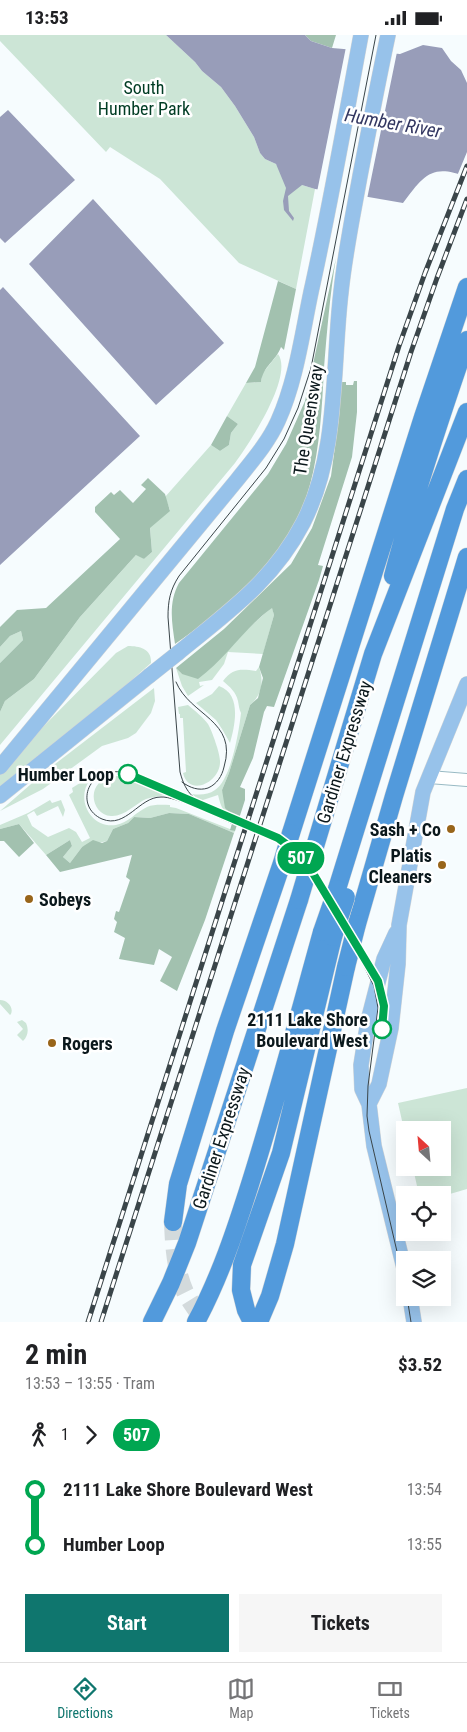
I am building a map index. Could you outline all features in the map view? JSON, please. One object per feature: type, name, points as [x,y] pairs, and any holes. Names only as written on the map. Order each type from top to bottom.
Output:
[{"type":"highway","points":[[173,1222],[178,1184],[225,1031],[282,863],[421,425],[463,304],[467,287]]},
{"type":"highway","points":[[373,654],[407,522],[435,431],[467,340]]},
{"type":"highway","name":"Gardiner Expressway","points":[[152,1322],[171,1283],[187,1243],[299,900],[373,654],[467,411]]},
{"type":"highway","name":"Gardiner Expressway","points":[[328,935],[342,892],[371,780],[455,509],[467,479]]},
{"type":"highway","points":[[259,1322],[270,1296],[292,1216],[357,924],[467,557]]},
{"type":"highway","points":[[196,1322],[212,1291],[232,1241],[328,935]]},
{"type":"highway","points":[[252,1322],[246,1310],[242,1290],[242,1265],[281,1153],[328,935]]},
{"type":"main road","name":"The Queensway","points":[[0,767],[231,488],[268,440],[285,403],[298,356],[322,244],[360,35]]},
{"type":"main road","name":"The Queensway","points":[[0,796],[258,586],[286,552],[304,522],[322,469],[330,421],[338,348],[338,316],[347,248],[388,35]]},
{"type":"main road","points":[[369,1104],[380,1084],[391,1028],[398,963],[399,925],[423,792],[467,684]]},
{"type":"main road","points":[[399,925],[382,968],[368,1021],[362,1065],[362,1089],[369,1104],[374,1146],[400,1251]]},
{"type":"main road","points":[[411,1306],[414,1322]]},
{"type":"street","points":[[429,777],[467,780]]},
{"type":"green space","name":"South Humber Park","points":[[0,35],[166,35],[221,87],[254,137],[260,153],[265,159],[276,164],[279,169],[302,185],[315,189],[296,289],[239,263],[160,179],[110,147],[106,152],[0,41]]},
{"type":"green space","points":[[305,35],[336,35],[332,48],[311,41]]},
{"type":"green space","points":[[336,258],[318,442],[310,485],[296,522],[275,556],[258,577],[229,604],[175,644],[172,606],[179,583],[268,474],[286,444],[305,401]]},
{"type":"green space","points":[[278,281],[296,289],[284,350],[281,347],[264,372],[261,382],[246,383],[255,367]]},
{"type":"green space","points":[[278,354],[281,364],[280,378],[275,393],[259,426],[235,463],[0,745],[0,712],[5,701],[34,679],[80,617],[137,554],[144,559],[152,552],[150,527],[170,510],[165,497],[211,445],[220,451],[229,445],[231,433],[238,424],[227,416],[246,383],[261,382],[262,374]]},
{"type":"green space","points":[[354,381],[357,381],[357,412],[352,457],[318,565],[323,566],[274,707],[267,706],[264,712],[253,758],[240,787],[245,789],[245,800],[235,831],[230,830],[234,817],[225,808],[222,790],[250,705],[258,698],[263,678],[259,667],[274,615],[272,608],[198,679],[182,674],[176,668],[224,629],[291,564],[312,528],[331,476],[339,417],[341,382],[346,382],[346,385],[353,385]]},
{"type":"green space","points":[[227,416],[238,424],[231,433],[229,445],[220,451],[211,445]]},
{"type":"green space","points":[[148,478],[165,494],[170,511],[150,528],[152,552],[144,559],[136,555],[80,617],[34,679],[5,701],[0,712],[0,663],[23,640],[21,631],[10,636],[0,647],[0,627],[17,610],[46,608],[120,539],[95,512],[95,507],[111,492],[114,495],[120,490],[133,503],[146,489],[141,485]]},
{"type":"green space","points":[[272,607],[274,615],[263,654],[228,652],[224,664],[212,680],[199,682],[200,686],[204,685],[188,696],[182,686],[176,668],[182,674],[243,633]]},
{"type":"green space","points":[[21,631],[23,640],[0,663],[0,647],[10,636]]},
{"type":"green space","points":[[128,646],[147,651],[150,654],[151,663],[108,701],[0,788],[0,774],[29,741],[116,653]]},
{"type":"green space","points":[[259,667],[261,688],[257,697],[250,705],[229,773],[222,790],[234,817],[227,814],[223,809],[218,795],[200,801],[192,794],[210,793],[215,790],[221,785],[230,766],[241,713],[236,695],[223,681],[234,672],[242,670],[256,671]]},
{"type":"green space","points":[[219,686],[226,690],[234,703],[235,719],[230,743],[216,720],[196,703],[212,694]]},
{"type":"green space","points":[[154,688],[155,701],[151,713],[136,733],[128,738],[102,746],[43,789],[0,811],[46,771]]},
{"type":"green space","points":[[188,705],[208,724],[220,757],[219,769],[215,775],[210,781],[198,786],[191,785],[186,781],[183,773],[186,772],[183,718],[180,718],[178,707]]},
{"type":"green space","points":[[117,776],[127,778],[166,795],[146,799],[116,816],[105,815],[97,808],[94,793],[101,781]]},
{"type":"green space","points":[[88,778],[90,780],[84,796],[85,804],[93,818],[107,825],[116,825],[124,822],[147,807],[170,805],[170,807],[176,808],[235,831],[234,833],[189,814],[169,813],[150,818],[134,817],[128,823],[113,829],[107,841],[82,847],[70,863],[63,857],[72,846],[70,840],[46,855],[19,824],[0,829],[0,825],[28,813],[50,800],[52,803],[61,800],[65,810],[63,817],[58,806],[37,816],[34,811],[27,815],[32,826],[48,837],[69,828],[76,832],[82,842],[90,838],[69,795],[73,792],[72,788]]},
{"type":"green space","points":[[169,813],[189,814],[234,833],[205,920],[177,991],[160,981],[172,957],[159,949],[154,965],[119,959],[125,938],[114,932],[117,922],[114,919],[116,911],[119,912],[130,880],[126,877],[132,855],[60,872],[46,855],[70,840],[72,846],[63,857],[70,863],[82,847],[93,840],[102,843],[107,841],[113,829],[128,823],[134,817],[150,818]]},
{"type":"green space","points":[[19,824],[34,843],[19,857],[4,841],[0,841],[0,829]]},
{"type":"green space","points":[[0,1000],[5,1001],[11,1006],[12,1011],[10,1015],[0,1004]]},
{"type":"green space","points":[[22,1020],[26,1023],[28,1030],[23,1041],[17,1035],[23,1029],[17,1022]]},
{"type":"green space","points":[[467,1088],[467,1189],[451,1194],[451,1186],[417,1186],[415,1176],[451,1176],[451,1121],[402,1121],[398,1103]]},
{"type":"water","name":"Humber River","points":[[166,35],[305,35],[311,41],[332,48],[400,54],[423,45],[442,48],[451,61],[461,70],[467,83],[467,177],[445,171],[430,174],[417,185],[403,203],[315,189],[302,185],[288,196],[289,211],[294,218],[293,221],[284,210],[283,201],[286,188],[276,164],[265,159],[260,153],[254,137],[221,87]]},
{"type":"water","points":[[8,110],[75,180],[5,243],[0,238],[0,117]]},
{"type":"water","points":[[93,199],[224,343],[156,405],[29,264]]},
{"type":"water","points":[[3,287],[140,436],[0,565],[0,290]]},
{"type":"pier","points":[[346,47],[397,52],[367,199],[317,192]]},
{"type":"pier","points":[[467,152],[467,180],[457,176]]},
{"type":"tunnel","points":[[173,1222],[179,1275],[185,1292],[205,1322]]},
{"type":"tram line","points":[[215,811],[188,792],[180,772],[168,617],[170,596],[179,576],[266,468],[284,439],[298,408],[311,368],[376,35]]},
{"type":"tram line","points":[[176,682],[191,703],[219,728],[227,751],[222,774],[211,786],[205,789],[198,789],[182,782]]},
{"type":"tram line","points":[[230,817],[121,772],[109,772],[99,776],[88,789],[87,798],[89,806],[102,819],[118,820],[153,798],[161,797],[186,803],[233,824]]},
{"type":"tram line","name":"507","points":[[128,774],[278,838],[294,850],[308,865],[378,981],[384,1006],[382,1029]]},
{"type":"tram line","points":[[360,959],[374,986],[378,1008],[368,1086],[367,1116],[397,1251]]},
{"type":"tram line","points":[[408,1306],[411,1322]]},
{"type":"railway","points":[[88,1322],[399,346],[467,166]]},
{"type":"railway","points":[[101,1322],[411,352],[467,199]]},
{"type":"place","name":"Humber Loop","points":[[128,774]]},
{"type":"place","name":"Sash + Co","points":[[451,829]]},
{"type":"place","name":"Platis Cleaners","points":[[442,865]]},
{"type":"place","name":"Sobeys","points":[[29,899]]},
{"type":"place","name":"2111 Lake Shore Boulevard West","points":[[382,1029]]},
{"type":"place","name":"Rogers","points":[[52,1043]]}]
